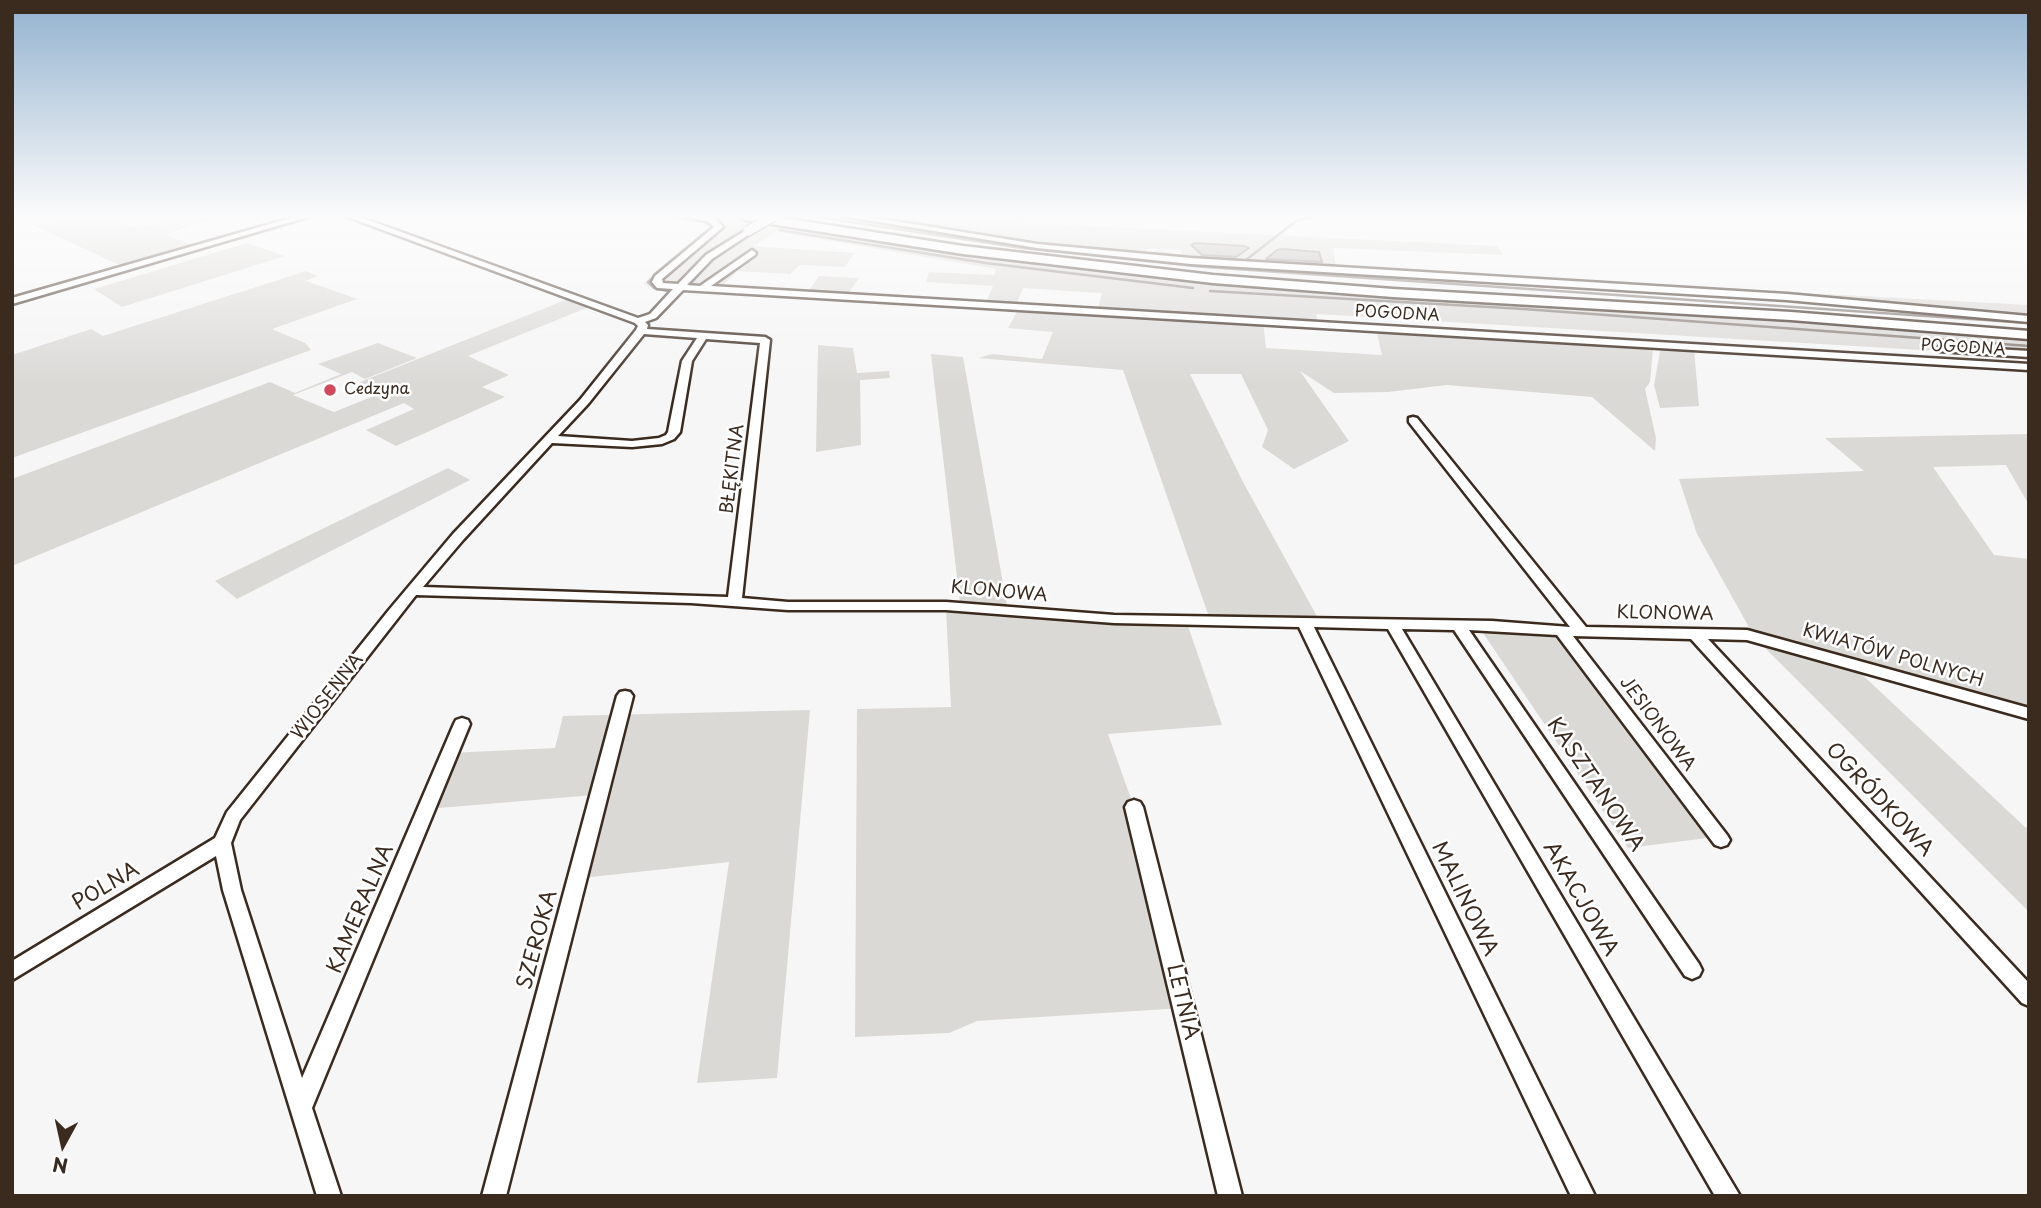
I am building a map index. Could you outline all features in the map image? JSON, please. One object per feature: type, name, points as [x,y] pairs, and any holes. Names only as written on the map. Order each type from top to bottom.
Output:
[{"type":"highway","points":[[1154,272],[1393,293],[1791,316],[2029,335]]},
{"type":"highway","points":[[1199,272],[1374,286],[1784,310],[2029,330]]},
{"type":"street","points":[[12,301],[111,272]]},
{"type":"street","points":[[498,272],[640,326],[703,335],[687,360],[674,432],[670,437],[662,441],[632,444],[549,439]]},
{"type":"street","points":[[667,272],[656,282],[660,286],[680,288]]},
{"type":"street","name":"WIOSENNA","points":[[222,843],[233,817],[413,591],[458,537],[549,439],[640,326],[695,272]]},
{"type":"street","points":[[701,289],[725,272]]},
{"type":"street","points":[[1381,272],[1775,296],[2029,319]]},
{"type":"street","name":"POGODNA","points":[[680,288],[2029,367]]},
{"type":"street","name":"BŁĘKITNA","points":[[703,335],[765,340],[735,601]]},
{"type":"street","points":[[1943,349],[2029,354]]},
{"type":"street","points":[[1413,420],[1582,632]]},
{"type":"street","name":"KLONOWA","points":[[413,591],[735,601],[788,606],[946,606],[1102,619],[1747,635]]},
{"type":"street","name":"MALINOWA","points":[[1304,622],[1583,1196]]},
{"type":"street","name":"AKACJOWA","points":[[1393,625],[1728,1196]]},
{"type":"street","name":"KASZTANOWA","points":[[1459,626],[1692,970]]},
{"type":"street","name":"JESIONOWA","points":[[1562,631],[1721,840]]},
{"type":"street","name":"OGRÓDKOWA","points":[[1696,635],[2029,996]]},
{"type":"street","name":"KWIATÓW POLNYCH","points":[[1747,635],[2029,714]]},
{"type":"street","name":"SZEROKA","points":[[494,1196],[625,696]]},
{"type":"street","name":"KAMERALNA","points":[[300,1110],[462,724]]},
{"type":"street","name":"LETNIA","points":[[1134,807],[1230,1196]]},
{"type":"street","points":[[222,843],[232,890],[329,1196]]},
{"type":"street","name":"POLNA","points":[[12,971],[222,843]]},
{"type":"shaded area","points":[[149,272],[233,272],[122,307],[94,289]]},
{"type":"shaded area","points":[[302,272],[317,276],[306,281],[357,299],[272,329],[305,343],[311,350],[12,458],[12,355],[91,329],[103,336]]},
{"type":"shaded area","points":[[654,272],[686,272],[669,291],[644,284]]},
{"type":"shaded area","points":[[700,272],[737,272],[720,288],[688,285]]},
{"type":"shaded area","points":[[929,272],[994,275],[995,272],[1153,272],[2029,339],[2029,356],[1316,314],[1318,326],[1263,322],[1266,348],[1382,355],[1376,329],[1663,345],[1653,350],[1650,382],[1645,389],[1656,438],[1655,451],[1592,397],[1447,385],[1388,392],[1334,393],[1300,371],[1349,441],[1294,469],[1262,447],[1268,430],[1241,374],[1190,374],[1243,482],[1319,620],[1209,617],[1123,370],[978,358],[992,354],[1042,359],[1053,332],[1008,328],[1018,310],[954,306],[955,303],[985,305],[993,286],[926,282]],"holes":[[[1023,288],[1102,293],[1097,312],[1015,308]]]},
{"type":"shaded area","points":[[1390,272],[2029,305],[2029,317],[1800,296]]},
{"type":"shaded area","points":[[819,276],[859,278],[846,297],[806,295]]},
{"type":"shaded area","points":[[568,299],[589,307],[468,356],[509,375],[482,387],[505,397],[396,446],[366,430],[414,409],[404,403],[12,566],[12,479],[270,382],[295,393],[341,374],[318,364],[378,343],[417,358],[365,379],[352,372],[293,395],[334,412],[381,393],[360,382]]},
{"type":"shaded area","points":[[818,345],[853,348],[857,373],[889,371],[890,378],[860,380],[861,445],[816,452]]},
{"type":"shaded area","points":[[1665,348],[1694,349],[1699,406],[1660,408],[1654,385],[1660,351]]},
{"type":"shaded area","points":[[931,354],[963,357],[1007,606],[960,603]]},
{"type":"shaded area","points":[[2029,434],[2029,505],[2006,465],[1933,467],[1994,555],[2029,559],[2029,710],[1757,634],[1750,629],[1697,534],[1679,479],[1864,471],[1825,438]]},
{"type":"shaded area","points":[[448,468],[470,480],[237,599],[215,581]]},
{"type":"shaded area","points":[[946,609],[1072,621],[1187,623],[1222,725],[1108,734],[1134,807],[1183,1008],[977,1021],[949,1033],[855,1037],[857,709],[951,707]]},
{"type":"shaded area","points":[[1481,630],[1559,635],[1707,838],[1628,848]]},
{"type":"shaded area","points":[[1759,642],[1855,668],[2029,828],[2029,912]]},
{"type":"shaded area","points":[[810,710],[777,1078],[697,1083],[729,862],[573,879],[594,795],[427,809],[450,753],[555,748],[563,716]]},
{"type":"waterway","points":[[659,272],[648,282],[654,288],[667,291]]},
{"type":"waterway","points":[[1064,272],[1193,288]]},
{"type":"waterway","points":[[1284,272],[2029,323]]},
{"type":"waterway","points":[[1210,291],[1524,309],[2029,346]]},
{"type":"place","name":"Cedzyna","points":[[330,390]]}]
